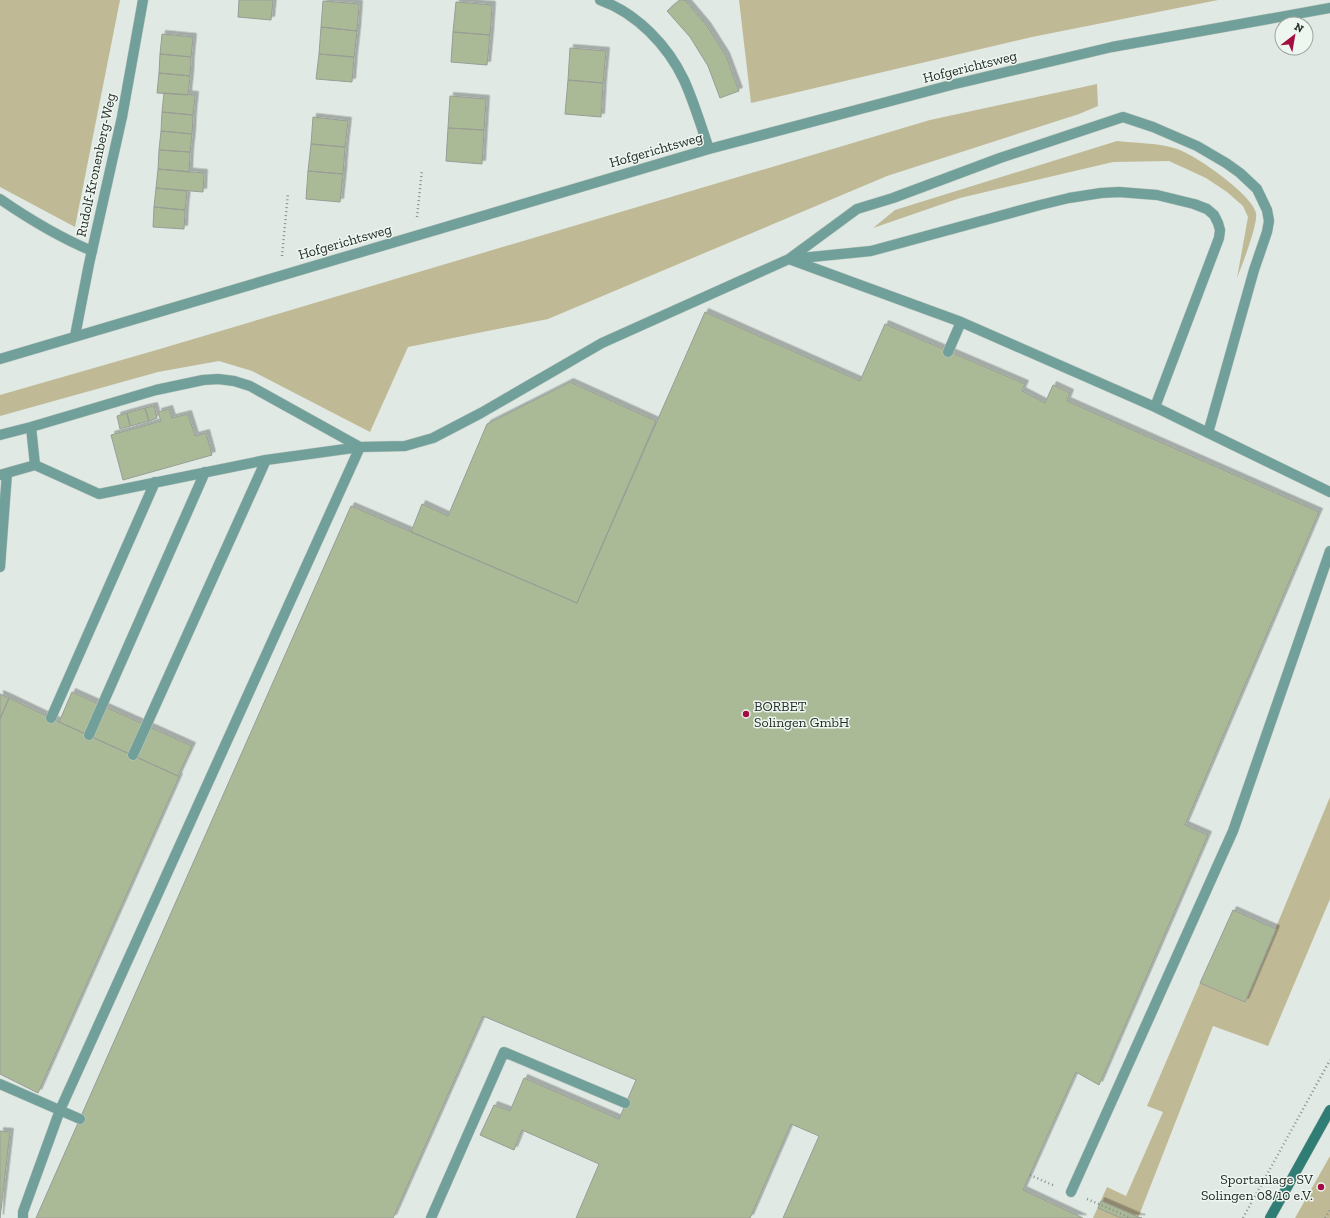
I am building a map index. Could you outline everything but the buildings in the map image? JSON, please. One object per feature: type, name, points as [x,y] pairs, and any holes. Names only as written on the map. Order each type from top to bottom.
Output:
[{"type":"main road","points":[[1270,1218],[1330,1110]]},
{"type":"street","name":"Rudolf-Kronenberg-Weg","points":[[75,336],[92,251],[122,117],[143,0]]},
{"type":"street","points":[[600,0],[607,2],[631,16],[648,31],[666,51],[684,80],[709,149]]},
{"type":"street","name":"Hofgerichtsweg","points":[[0,359],[709,149],[951,85],[1112,47],[1330,8]]},
{"type":"street","points":[[0,567],[3,474],[35,465],[99,494],[266,460],[360,447],[405,446],[433,438],[481,413],[602,342],[788,259],[857,209],[893,198],[1000,158],[1123,117],[1153,127],[1197,146],[1226,163],[1240,173],[1257,189],[1268,210],[1269,221],[1267,232],[1254,270],[1208,433]]},
{"type":"street","points":[[788,259],[871,251],[1040,205],[1101,193],[1119,192],[1157,195],[1194,204],[1207,209],[1214,215],[1220,230],[1219,238],[1155,407]]},
{"type":"street","points":[[0,198],[28,219],[69,241],[92,251]]},
{"type":"street","points":[[788,259],[961,322],[1155,407],[1330,492]]},
{"type":"street","points":[[948,352],[961,322]]},
{"type":"street","points":[[0,435],[156,390],[203,380],[218,379],[234,381],[250,386],[360,447]]},
{"type":"street","points":[[31,426],[35,465]]},
{"type":"street","points":[[23,1218],[23,1212],[60,1110],[360,447]]},
{"type":"street","points":[[133,755],[266,460]]},
{"type":"street","points":[[89,735],[205,472]]},
{"type":"street","points":[[51,718],[155,482]]},
{"type":"street","points":[[1071,1192],[1233,831],[1330,551]]},
{"type":"street","points":[[431,1218],[504,1052],[625,1103]]},
{"type":"street","points":[[0,1084],[80,1119]]},
{"type":"path","points":[[416,236],[422,170]]},
{"type":"path","points":[[280,276],[288,193]]},
{"type":"path","points":[[1243,1218],[1330,1060]]},
{"type":"path","points":[[1325,1218],[1330,1210]]},
{"type":"shaded area","points":[[0,0],[120,0],[75,227],[0,187]]},
{"type":"shaded area","points":[[739,0],[1218,0],[1032,37],[751,103]]},
{"type":"shaded area","points":[[1097,84],[1098,106],[1079,114],[887,176],[548,319],[408,347],[370,432],[252,371],[219,361],[158,372],[0,416],[0,395],[930,120]]},
{"type":"shaded area","points":[[1117,141],[1160,145],[1183,151],[1221,175],[1252,205],[1256,213],[1255,226],[1237,278],[1248,217],[1243,206],[1227,192],[1206,178],[1169,161],[1113,162],[960,198],[873,228],[895,210]]},
{"type":"shaded area","points":[[1330,797],[1330,899],[1268,1046],[1213,1026],[1138,1218],[1093,1218],[1107,1187],[1126,1196],[1163,1112],[1147,1106],[1200,983],[1245,1002]]},
{"type":"shaded area","name":"Sportanlage SV Solingen 08/10 e.V.","points":[[1330,1156],[1330,1218],[1295,1218]]},
{"type":"place","name":"BORBET Solingen GmbH","points":[[746,714]]},
{"type":"place","name":"Sportanlage SV Solingen 08/10 e.V.","points":[[1321,1187]]}]
